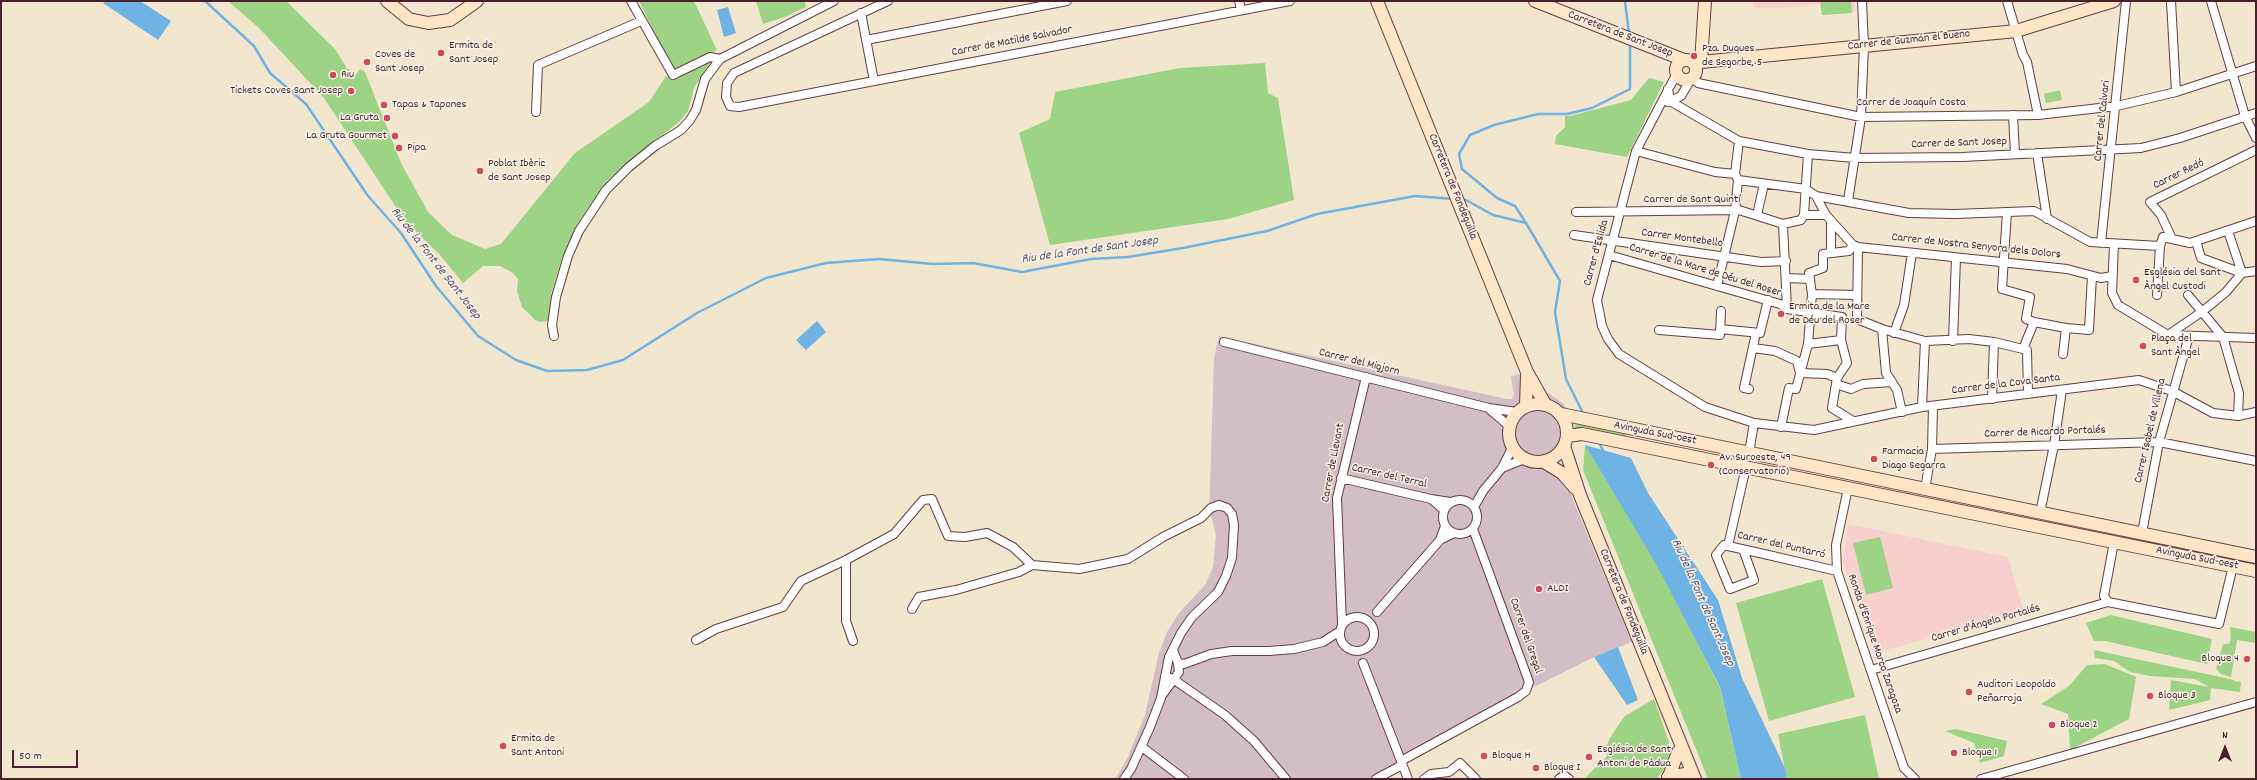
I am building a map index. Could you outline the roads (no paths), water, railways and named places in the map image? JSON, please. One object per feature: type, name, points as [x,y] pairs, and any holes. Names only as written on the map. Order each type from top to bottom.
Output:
[{"type":"street","points":[[387,1],[409,19],[428,23],[450,20],[477,1]]},
{"type":"street","points":[[631,1],[672,75],[710,57],[720,59]]},
{"type":"street","points":[[554,336],[553,318],[562,273],[585,220],[606,190],[629,167],[655,146],[681,130],[690,120],[696,110],[705,79],[720,59],[834,1]]},
{"type":"street","points":[[874,81],[861,13],[888,1]]},
{"type":"street","points":[[866,40],[1067,1]]},
{"type":"street","points":[[1239,1],[1241,10]]},
{"type":"street","name":"Carrer de Matilde Salvador","points":[[861,13],[734,73],[727,83],[726,97],[730,106],[739,107],[1290,1]]},
{"type":"street","name":"Carretera de Fondeguilla","points":[[1377,1],[1527,372],[1545,404]]},
{"type":"street","name":"Carretera de Sant Josep","points":[[1534,1],[1684,60]]},
{"type":"street","points":[[1660,105],[1681,96],[1691,79],[1696,74],[1705,1]]},
{"type":"street","points":[[1848,201],[1861,117],[1864,46],[1862,1]]},
{"type":"street","points":[[2007,1],[2023,55],[2027,62],[2038,115]]},
{"type":"street","name":"Carrer de Guzmán el Bueno","points":[[1698,63],[2016,31],[2114,1]]},
{"type":"street","name":"Carrer del Calvari","points":[[2101,243],[2117,106],[2126,1]]},
{"type":"street","points":[[2171,1],[2176,92]]},
{"type":"street","points":[[2211,1],[2246,116],[2256,138]]},
{"type":"street","points":[[536,112],[538,65],[641,21]]},
{"type":"street","points":[[1691,79],[1681,79],[1677,73],[1677,65],[1684,60],[1691,60],[1698,63]]},
{"type":"street","points":[[2117,106],[2176,92],[2256,66]]},
{"type":"street","name":"Carrer d'Eslida","points":[[1677,73],[1636,151],[1597,300],[1602,326],[1608,339],[1619,354],[1705,406],[1754,422]]},
{"type":"street","name":"Carrer de Joaquín Costa","points":[[1691,79],[1698,82],[1861,117],[2038,115],[2117,106]]},
{"type":"street","points":[[1668,89],[1670,101]]},
{"type":"street","name":"Carrer de Sant Josep","points":[[1670,101],[1739,141],[1808,154],[1855,158],[2015,154],[2112,150],[2149,146],[2256,113]]},
{"type":"street","points":[[2013,115],[2015,154]]},
{"type":"street","points":[[1717,286],[1735,211],[1739,141]]},
{"type":"street","name":"Carrer Redó","points":[[2172,239],[2161,215],[2150,202],[2256,150]]},
{"type":"street","points":[[1636,151],[1764,184],[1806,189],[1816,196],[1909,213],[2034,211],[2090,242],[2160,246]]},
{"type":"street","points":[[2037,153],[2047,218]]},
{"type":"street","points":[[1787,309],[1787,278],[1783,224],[1800,220],[1804,215],[1808,154]]},
{"type":"street","points":[[1757,215],[1764,184]]},
{"type":"street","points":[[1816,196],[1828,218],[1855,246],[1857,319],[1894,333],[1925,341],[1952,341],[1969,339],[1994,342],[2025,350]]},
{"type":"street","name":"Carrer de Sant Quintí","points":[[1576,212],[1739,210],[1783,224]]},
{"type":"street","points":[[2007,212],[2002,289],[2030,297],[2026,319],[2034,322],[2089,330],[2092,276]]},
{"type":"street","points":[[1804,215],[1828,218]]},
{"type":"street","points":[[1782,427],[1789,388],[1796,389],[1808,344],[1812,294],[1809,273],[1823,268],[1827,253],[1828,218]]},
{"type":"street","points":[[2157,295],[2160,246],[2163,237],[2190,243],[2256,221]]},
{"type":"street","points":[[2228,231],[2242,273]]},
{"type":"street","name":"Carrer Montebello","points":[[1574,235],[1762,262],[1786,261]]},
{"type":"street","points":[[2196,241],[2201,258],[2242,273],[2256,271]]},
{"type":"street","points":[[2114,244],[2112,293],[2118,305],[2168,335],[2256,338]]},
{"type":"street","points":[[1827,253],[1849,251],[1855,246]]},
{"type":"street","name":"Carrer de Nostra Senyora dels Dolors","points":[[1855,246],[2067,269],[2101,278],[2112,276]]},
{"type":"street","points":[[1894,333],[1904,305],[1912,253]]},
{"type":"street","name":"Carrer de la Mare de Déu del Roser","points":[[1609,255],[1768,300],[1780,304],[1787,309],[1811,314],[1842,317],[1841,340]]},
{"type":"street","points":[[1952,341],[1956,258]]},
{"type":"street","points":[[2168,335],[2203,311],[2226,292],[2242,273]]},
{"type":"street","points":[[1787,278],[1810,279]]},
{"type":"street","points":[[1812,294],[1856,295]]},
{"type":"street","points":[[2188,295],[2203,311],[2223,337],[2239,393],[2238,416]]},
{"type":"street","points":[[1659,330],[1760,333],[1768,300]]},
{"type":"street","points":[[1720,332],[1721,311]]},
{"type":"street","points":[[2028,394],[2025,350],[2034,322]]},
{"type":"street","points":[[2063,354],[2065,327]]},
{"type":"street","points":[[1882,329],[1886,373],[1897,390],[1902,412]]},
{"type":"street","points":[[1749,389],[1744,388],[1756,333]]},
{"type":"street","name":"Carrer Isabel de Villena","points":[[2142,533],[2159,442],[2172,391],[2189,336]]},
{"type":"street","points":[[1808,344],[1841,340],[1847,363],[1836,381],[1832,408],[1853,422]]},
{"type":"street","points":[[1922,407],[1925,341]]},
{"type":"street","name":"Carrer del Migjorn","points":[[1224,342],[1489,408],[1521,409]]},
{"type":"street","points":[[1992,399],[1994,342]]},
{"type":"street","points":[[1753,348],[1775,351],[1797,361],[1800,373]]},
{"type":"street","name":"Carretera de Fondeguilla","points":[[1521,409],[1527,372]]},
{"type":"street","points":[[1800,373],[1827,374],[1851,389],[1863,384],[1892,382]]},
{"type":"street","name":"Carrer de Llevant","points":[[1341,628],[1337,498],[1366,377]]},
{"type":"street","name":"Carrer de la Cova Santa","points":[[1754,422],[1782,427],[1814,430],[1922,407],[2139,380],[2172,391],[2213,413],[2238,416],[2256,412]]},
{"type":"street","points":[[2037,527],[2054,445],[2062,390]]},
{"type":"street","points":[[1502,468],[1524,459],[1544,462],[1556,456],[1566,441],[1566,416],[1545,404],[1521,409],[1509,426],[1508,437],[1512,448],[1524,459]]},
{"type":"street","points":[[1922,503],[1932,449],[1933,406]]},
{"type":"street","name":"Carrer del Migjorn","points":[[1489,408],[1509,426]]},
{"type":"street","name":"Avinguda Sud-oest","points":[[1566,416],[2256,557]]},
{"type":"street","points":[[1746,468],[1754,422]]},
{"type":"street","name":"Avinguda Sud-oest","points":[[1566,441],[1582,434],[2256,571]]},
{"type":"street","name":"Carretera de Fondeguilla","points":[[1566,441],[1580,495],[1688,762],[1682,778]]},
{"type":"street","name":"Carrer de Ricardo Portalés","points":[[1932,449],[2159,442],[2256,461]]},
{"type":"street","points":[[1474,507],[1483,491],[1502,468],[1512,448]]},
{"type":"street","name":"Carretera de Fondeguilla","points":[[1544,462],[1562,473],[1580,495]]},
{"type":"street","name":"Carrer del Puntarró","points":[[1746,468],[1728,546],[1837,571]]},
{"type":"street","points":[[1848,488],[1851,474]]},
{"type":"street","name":"Carrer del Terral","points":[[1341,478],[1450,502]]},
{"type":"street","name":"Ronda d'Enrique Marco Zaragoza","points":[[1848,488],[1836,545],[1837,571],[1904,768],[1915,779]]},
{"type":"street","points":[[1466,501],[1483,491]]},
{"type":"street","points":[[696,640],[716,629],[783,607],[801,581],[846,560],[894,534],[923,500],[932,499],[948,536],[965,537],[987,533],[1013,547],[1032,565]]},
{"type":"street","name":"Carrer del Terral","points":[[1431,499],[1444,510]]},
{"type":"street","points":[[1440,540],[1454,534],[1470,531],[1478,516],[1474,507],[1461,499],[1450,502],[1444,510],[1443,521],[1445,526],[1454,534]]},
{"type":"street","points":[[912,609],[919,598],[963,588],[1019,572],[1032,565],[1079,569],[1128,558],[1163,537],[1201,518],[1210,508],[1218,504],[1227,508],[1232,514],[1234,525],[1232,558],[1226,576],[1218,592],[1192,616],[1171,653],[1175,670],[1254,741],[1286,779]]},
{"type":"street","points":[[1366,619],[1377,612],[1440,540],[1445,526]]},
{"type":"street","name":"Carrer del Gregal","points":[[1376,779],[1526,691],[1529,682],[1525,670],[1478,546],[1470,531]]},
{"type":"street","name":"Avinguda Sud-oest","points":[[2139,547],[2142,533]]},
{"type":"street","points":[[2108,602],[2104,596],[2114,542]]},
{"type":"street","points":[[1728,546],[1724,545],[1716,555],[1730,588],[1754,580],[1743,550]]},
{"type":"street","points":[[846,560],[846,622],[852,641]]},
{"type":"street","name":"Carrer d'Ángela Portalés","points":[[1871,670],[2108,602],[2219,624],[2233,566]]},
{"type":"street","points":[[1340,602],[1350,617]]},
{"type":"street","points":[[1363,663],[1366,649],[1374,637],[1373,627],[1377,612]]},
{"type":"street","points":[[1323,642],[1341,628],[1350,617],[1361,616],[1373,627]]},
{"type":"street","points":[[1341,628],[1342,642]]},
{"type":"street","points":[[1124,779],[1142,747],[1161,698],[1175,670],[1211,654],[1232,651],[1294,649],[1323,642],[1342,642],[1354,651],[1363,663],[1408,779]]},
{"type":"street","points":[[1354,651],[1366,649]]},
{"type":"street","points":[[1981,779],[2256,702]]},
{"type":"street","name":"Carretera de Fondeguilla","points":[[1666,710],[1678,752],[1682,778]]},
{"type":"street","points":[[1142,747],[1184,779]]},
{"type":"street","points":[[1424,779],[1431,774],[1449,772],[1460,763],[1476,779]]},
{"type":"street","points":[[1559,779],[1564,775],[1569,779]]},
{"type":"water","points":[[105,1],[140,1],[171,21],[158,40],[103,3]]},
{"type":"water","points":[[728,7],[736,33],[724,37],[717,10]]},
{"type":"water","points":[[817,321],[826,332],[806,350],[796,340]]},
{"type":"water","points":[[1585,445],[1631,458],[1648,493],[1718,600],[1742,678],[1785,768],[1787,779],[1741,779],[1720,687],[1656,564]]},
{"type":"water","points":[[1618,647],[1638,700],[1627,705],[1594,657]]},
{"type":"waterway","name":"Riu de la Font de Sant Josep","points":[[205,1],[254,46],[270,73],[306,104],[368,196],[401,233],[436,286],[478,336],[516,360],[547,371],[587,370],[623,360],[697,313],[766,278],[826,263],[879,259],[933,264],[973,263],[1022,272],[1091,259],[1128,257],[1183,248],[1267,231],[1317,214],[1415,196],[1454,199]]},
{"type":"waterway","points":[[1625,1],[1629,34]]},
{"type":"waterway","points":[[1526,223],[1515,206],[1497,198],[1462,169],[1459,154],[1470,135],[1494,125],[1538,114],[1567,114],[1592,108],[1630,89],[1630,43]]},
{"type":"waterway","name":"Riu de la Font de Sant Josep","points":[[1461,200],[1466,200],[1493,215],[1526,223],[1560,281],[1555,312],[1566,379],[1584,415]]},
{"type":"waterway","name":"Riu de la Font de Sant Josep","points":[[1598,441],[1604,452]]},
{"type":"place","name":"Ermita de Sant Josep","points":[[441,53]]},
{"type":"place","name":"Pza. Duques de Segorbe, 5","points":[[1694,56]]},
{"type":"place","name":"Coves de Sant Josep","points":[[367,62]]},
{"type":"place","name":"Riu","points":[[333,75]]},
{"type":"place","name":"Tickets Coves Sant Josep","points":[[351,91]]},
{"type":"place","name":"Tapas & Tapones","points":[[384,105]]},
{"type":"place","name":"La Gruta","points":[[387,118]]},
{"type":"place","name":"La Gruta Gourmet","points":[[395,136]]},
{"type":"place","name":"Pipa","points":[[399,148]]},
{"type":"place","name":"Poblat Ibèric de Sant Josep","points":[[480,171]]},
{"type":"place","name":"Església del Sant Àngel Custodi","points":[[2136,280]]},
{"type":"place","name":"Ermita de la Mare de Déu del Roser","points":[[1781,314]]},
{"type":"place","name":"Plaça del Sant Àngel","points":[[2143,346]]},
{"type":"place","name":"Farmacia Diago Segarra","points":[[1874,459]]},
{"type":"place","name":"Av. Suroeste, 49 (Conservatorio)","points":[[1711,465]]},
{"type":"place","name":"ALDI","points":[[1539,589]]},
{"type":"place","name":"Bloque 4","points":[[2247,659]]},
{"type":"place","name":"Auditori Leopoldo Peñarroja","points":[[1969,692]]},
{"type":"place","name":"Bloque 3","points":[[2150,696]]},
{"type":"place","name":"Bloque 2","points":[[2052,725]]},
{"type":"place","name":"Ermita de Sant Antoni","points":[[503,746]]},
{"type":"place","name":"Bloque 1","points":[[1954,753]]},
{"type":"place","name":"Bloque H","points":[[1484,756]]},
{"type":"place","name":"Església de Sant Antoni de Pàdua","points":[[1589,757]]},
{"type":"place","name":"Bloque I","points":[[1536,768]]}]
